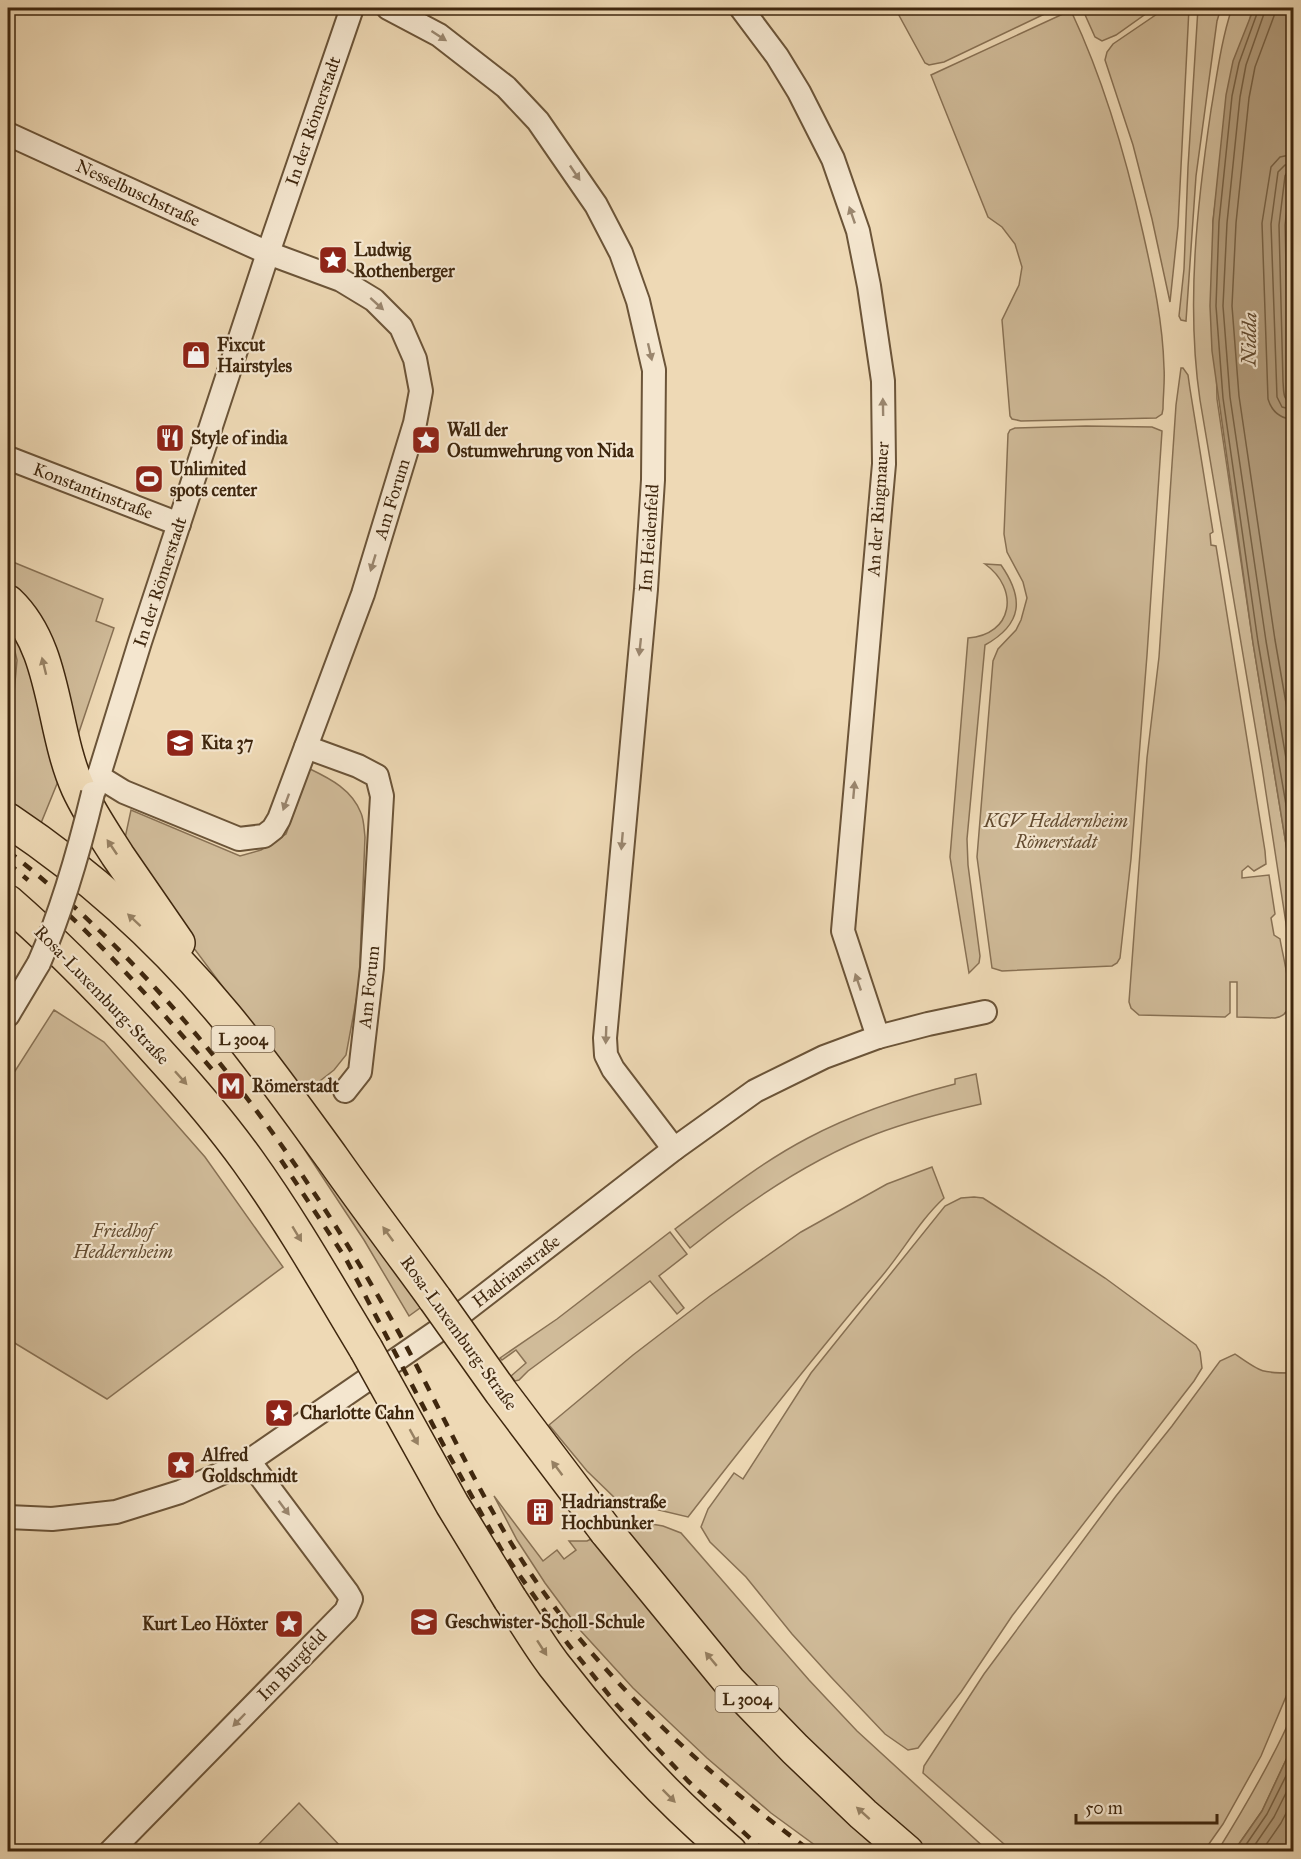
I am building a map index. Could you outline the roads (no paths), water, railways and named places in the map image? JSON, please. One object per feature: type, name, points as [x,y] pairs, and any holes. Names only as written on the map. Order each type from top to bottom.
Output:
[{"type":"highway","points":[[8,602],[24,620],[39,647],[65,754],[86,805],[226,1017]]},
{"type":"highway","name":"Rosa-Luxemburg-Straße","points":[[8,820],[67,862],[126,913],[168,953],[226,1017],[282,1088],[501,1392],[606,1531],[729,1681],[837,1789],[907,1851]]},
{"type":"highway","name":"Rosa-Luxemburg-Straße","points":[[8,902],[74,962],[139,1031],[205,1105],[247,1160],[287,1219],[366,1349],[446,1494],[552,1663],[653,1779],[703,1829],[730,1851]]},
{"type":"street","name":"In der Römerstadt","points":[[8,1015],[39,963],[61,910],[96,784],[179,524],[352,8]]},
{"type":"street","name":"Im Heidenfeld","points":[[388,8],[439,35],[506,87],[538,121],[596,205],[621,253],[638,301],[654,370],[653,480],[646,589],[606,1026],[606,1055],[613,1069],[674,1149]]},
{"type":"street","name":"An der Ringmauer","points":[[741,8],[777,56],[799,92],[833,159],[858,231],[883,381],[884,464],[843,931],[878,1037]]},
{"type":"street","name":"Nesselbuschstraße","points":[[8,134],[268,253]]},
{"type":"street","name":"Am Forum","points":[[96,784],[124,792],[239,838],[264,836],[273,829],[279,819],[363,594],[415,423],[421,391],[415,359],[401,327],[374,300],[341,280],[268,253]]},
{"type":"street","name":"Konstantinstraße","points":[[8,458],[179,524]]},
{"type":"street","name":"Am Forum","points":[[306,747],[358,766],[377,776],[382,796],[372,968],[360,1071],[345,1091]]},
{"type":"street","name":"Hadrianstraße","points":[[8,1517],[52,1519],[116,1512],[180,1492],[249,1461],[445,1326],[674,1149],[755,1091],[824,1057],[878,1037],[984,1012]]},
{"type":"street","name":"Im Burgfeld","points":[[110,1851],[346,1611],[351,1599],[249,1461]]},
{"type":"water","name":"Nidda","points":[[1254,8],[1294,8],[1294,153],[1285,225],[1289,382],[1294,422],[1293,887],[1253,643],[1212,351],[1210,306],[1213,221],[1226,95],[1233,61]]},
{"type":"water","points":[[1293,1745],[1293,1851],[1234,1851],[1262,1811]]},
{"type":"railway","points":[[8,851],[66,900],[122,953],[174,1009],[270,1129],[314,1192],[393,1322],[500,1525],[520,1558],[570,1627],[633,1698],[666,1731],[737,1794],[812,1852]]},
{"type":"railway","points":[[8,863],[28,880]]},
{"type":"railway","points":[[69,915],[127,974],[218,1076]]},
{"type":"railway","points":[[281,1160],[346,1259],[501,1549],[568,1644],[617,1705],[688,1781],[765,1852]]},
{"type":"place","name":"Ludwig Rothenberger","points":[[333,260]]},
{"type":"place","name":"Fixcut Hairstyles","points":[[196,355]]},
{"type":"place","name":"Style of india","points":[[170,438]]},
{"type":"place","name":"Wall der Ostumwehrung von Nida","points":[[426,440]]},
{"type":"place","name":"Unlimited spots center","points":[[149,479]]},
{"type":"place","name":"Kita 37","points":[[180,743]]},
{"type":"place","name":"Römerstadt","points":[[231,1086]]},
{"type":"place","name":"Charlotte Cahn","points":[[279,1413]]},
{"type":"place","name":"Alfred Goldschmidt","points":[[181,1465]]},
{"type":"place","name":"Hadrianstraße Hochbunker","points":[[540,1512]]},
{"type":"place","name":"Geschwister-Scholl-Schule","points":[[424,1622]]},
{"type":"place","name":"Kurt Leo Höxter","points":[[289,1624]]},
{"type":"park label","name":"KGV Heddernheim Römerstadt","points":[[1056,831]]},
{"type":"park label","name":"Friedhof Heddernheim","points":[[123,1241]]}]
